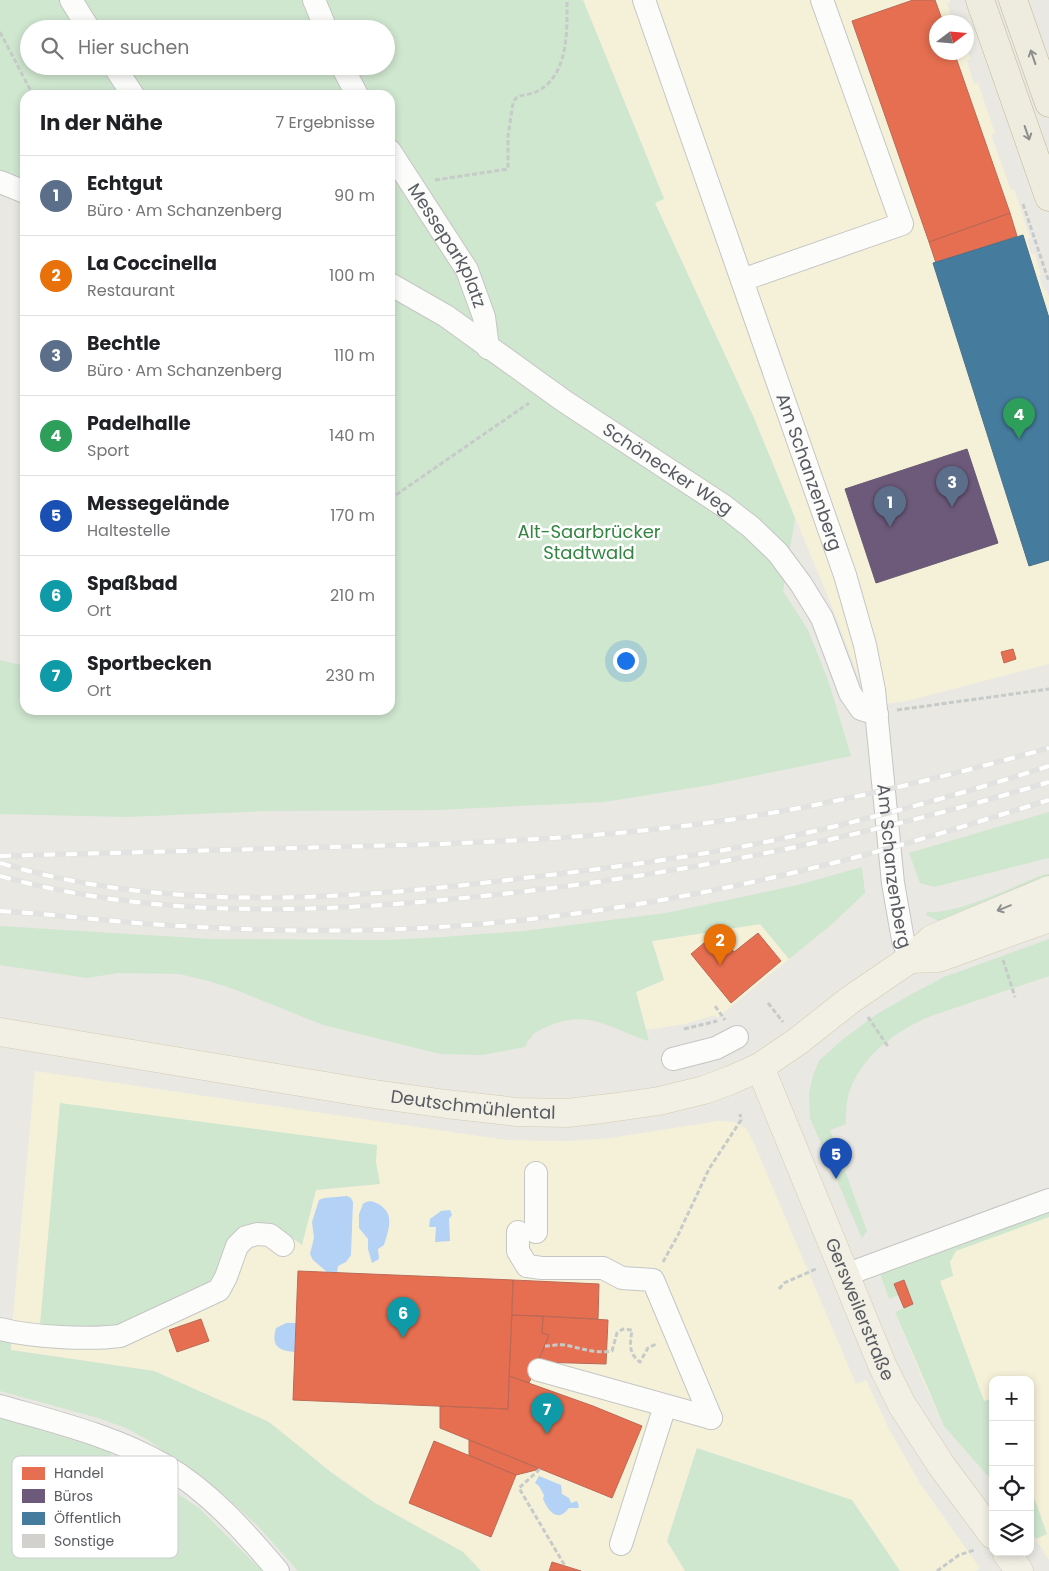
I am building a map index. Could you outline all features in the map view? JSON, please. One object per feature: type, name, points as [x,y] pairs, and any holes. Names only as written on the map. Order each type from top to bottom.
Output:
[{"type":"highway","points":[[980,0],[1049,197]]},
{"type":"highway","points":[[1013,0],[1049,103]]},
{"type":"main road","name":"Deutschmühlental","points":[[0,1032],[367,1093],[517,1112],[567,1113],[659,1101],[714,1087],[760,1067],[798,1041],[850,1000],[910,959],[932,939],[1049,890]]},
{"type":"main road","points":[[910,959],[938,958],[1049,918]]},
{"type":"main road","name":"Gersweilerstraße","points":[[760,1067],[883,1367],[902,1405],[941,1465],[984,1542]]},
{"type":"main road","points":[[1009,1556],[1019,1571]]},
{"type":"street","points":[[71,0],[83,20]]},
{"type":"street","points":[[314,0],[322,20]]},
{"type":"street","name":"Am Schanzenberg","points":[[644,0],[845,575],[865,645],[877,714],[893,883],[903,940],[910,959]]},
{"type":"street","points":[[742,280],[902,224],[819,9]]},
{"type":"street","points":[[120,75],[130,90]]},
{"type":"street","points":[[347,75],[354,90]]},
{"type":"street","name":"Messeparkplatz","points":[[395,159],[467,270],[484,317],[488,348]]},
{"type":"street","points":[[0,182],[20,190]]},
{"type":"street","name":"Schönecker Weg","points":[[395,287],[446,316],[548,390],[724,506],[750,527],[778,553],[801,584],[822,618],[850,693],[861,709],[877,714]]},
{"type":"street","points":[[673,1059],[716,1048],[731,1028]]},
{"type":"street","points":[[536,1172],[527,1232],[518,1251],[527,1266],[542,1268],[603,1268],[622,1278],[653,1280],[712,1418],[539,1370]]},
{"type":"street","points":[[845,1275],[1049,1200]]},
{"type":"street","points":[[0,1329],[41,1335],[104,1338],[120,1336],[219,1290],[226,1277],[237,1246],[246,1237],[257,1234],[270,1235],[283,1245]]},
{"type":"street","points":[[0,1406],[118,1443],[145,1456]]},
{"type":"street","points":[[621,1544],[666,1406]]},
{"type":"street","points":[[178,1475],[209,1498],[247,1535],[278,1571]]},
{"type":"path","points":[[413,189],[436,179],[508,169],[508,136],[513,104],[515,99],[521,95],[535,92],[549,83],[560,64],[566,44],[566,0]]},
{"type":"path","points":[[0,32],[20,70]]},
{"type":"path","points":[[23,75],[30,90]]},
{"type":"path","points":[[395,496],[548,390]]},
{"type":"path","points":[[909,708],[1049,690]]},
{"type":"path","points":[[1002,960],[1015,997]]},
{"type":"path","points":[[768,1003],[788,1028]]},
{"type":"path","points":[[715,1006],[721,1015]]},
{"type":"path","points":[[867,1015],[890,1048]]},
{"type":"path","points":[[684,1029],[731,1028]]},
{"type":"path","points":[[653,1280],[678,1235],[709,1168],[741,1120],[740,1114]]},
{"type":"path","points":[[779,1289],[784,1283],[808,1273]]},
{"type":"path","points":[[544,1346],[564,1345],[582,1350],[607,1352],[612,1351],[617,1333],[622,1329],[632,1330],[630,1351],[640,1362],[648,1348],[675,1333]]},
{"type":"path","points":[[540,1469],[519,1488],[565,1566]]},
{"type":"path","points":[[937,1571],[959,1555],[984,1542]]},
{"type":"shaded area","points":[[583,0],[950,0],[947,3],[951,15],[929,15],[929,60],[968,60],[967,61],[974,84],[978,83],[995,133],[991,135],[1011,190],[1014,189],[1030,238],[1027,240],[1032,255],[1035,254],[1041,275],[1039,276],[1044,291],[1047,290],[1049,298],[1049,664],[907,701],[869,706],[835,614],[754,418],[655,203],[664,198]]},
{"type":"shaded area","points":[[761,924],[789,959],[717,1018],[715,1015],[685,1024],[646,1030],[636,992],[664,980],[652,941]]},
{"type":"shaded area","points":[[35,1071],[506,1140],[569,1141],[610,1138],[718,1121],[734,1122],[740,1125],[746,1129],[753,1141],[856,1384],[866,1380],[889,1429],[921,1485],[980,1568],[976,1571],[900,1571],[852,1500],[667,1541],[685,1571],[481,1571],[463,1552],[375,1503],[332,1473],[269,1422],[154,1371],[10,1350]]},
{"type":"shaded area","points":[[1049,1211],[1049,1560],[1034,1536],[1034,1376],[989,1376],[989,1477],[944,1426],[921,1376],[895,1312],[913,1304],[904,1280],[895,1284],[899,1295],[889,1299],[880,1274]]},
{"type":"green space","name":"Alt-Saarbrücker Stadtwald","points":[[0,0],[583,0],[664,199],[655,203],[754,418],[795,518],[783,591],[808,630],[828,680],[851,756],[710,785],[604,802],[437,810],[267,811],[127,817],[0,814],[0,660],[20,665],[20,715],[395,715],[395,90],[20,90],[20,195],[0,186]]},
{"type":"green space","points":[[1049,812],[1049,858],[934,887],[920,883],[909,853]]},
{"type":"green space","points":[[862,867],[865,893],[831,925],[789,959],[760,924],[652,941],[664,980],[636,992],[649,1041],[601,1023],[578,1019],[551,1025],[538,1031],[530,1038],[525,1047],[483,1055],[440,1054],[323,1025],[236,990],[179,974],[118,973],[87,978],[0,965],[0,926],[211,939],[386,940],[442,937],[524,931],[666,913],[798,885]]},
{"type":"green space","points":[[1049,874],[1049,878],[948,919],[939,921],[926,915],[927,912],[954,909],[969,904],[1001,893],[1042,875]]},
{"type":"green space","points":[[1049,939],[1049,976],[928,1017],[916,1023],[884,1044],[858,1073],[849,1094],[846,1124],[830,1130],[867,1231],[862,1238],[810,1118],[809,1094],[813,1075],[819,1061],[842,1040],[877,1014],[910,995],[944,977]]},
{"type":"green space","points":[[60,1103],[377,1145],[376,1162],[380,1184],[316,1190],[302,1245],[284,1232],[271,1228],[202,1290],[116,1327],[103,1329],[40,1325]]},
{"type":"green space","points":[[1049,1211],[1049,1217],[956,1251],[950,1262],[953,1276],[940,1281],[984,1401],[989,1399],[989,1477],[944,1426],[895,1312],[913,1304],[904,1280],[895,1284],[899,1295],[889,1299],[880,1274]]},
{"type":"green space","points":[[0,1337],[11,1340],[11,1350],[154,1371],[269,1422],[332,1473],[375,1503],[463,1552],[481,1571],[298,1571],[257,1525],[216,1488],[178,1461],[178,1456],[171,1456],[148,1440],[126,1428],[98,1418],[0,1391]]},
{"type":"green space","points":[[0,1418],[112,1452],[110,1456],[12,1456],[12,1558],[178,1558],[178,1494],[199,1508],[262,1571],[0,1571]]},
{"type":"green space","points":[[697,1448],[852,1500],[900,1571],[685,1571],[667,1541]]},
{"type":"green space","points":[[1034,1497],[1047,1534],[1036,1539],[1034,1536]]},
{"type":"water","points":[[347,1196],[353,1202],[351,1255],[346,1262],[338,1266],[337,1273],[327,1272],[313,1260],[310,1254],[314,1238],[312,1222],[319,1200]]},
{"type":"water","points":[[371,1201],[379,1204],[388,1213],[389,1219],[384,1245],[378,1249],[379,1259],[372,1263],[368,1249],[368,1239],[359,1228],[359,1214],[363,1204]]},
{"type":"water","points":[[450,1210],[452,1215],[449,1219],[450,1241],[435,1242],[436,1227],[429,1227],[430,1219],[441,1211]]},
{"type":"water","points":[[286,1323],[296,1323],[295,1352],[280,1349],[275,1343],[276,1328]]},
{"type":"water","points":[[539,1476],[561,1485],[562,1494],[569,1498],[571,1503],[577,1501],[578,1508],[569,1508],[561,1515],[553,1514],[543,1499],[544,1495],[539,1486],[535,1483]]},
{"type":"building: Handel","points":[[913,0],[935,0],[940,15],[929,15],[929,60],[957,60],[1010,213],[929,242],[852,21]]},
{"type":"building: Handel","points":[[1010,213],[1017,236],[936,263],[929,242]]},
{"type":"building: Handel","points":[[1013,649],[1016,659],[1004,663],[1001,652]]},
{"type":"building: Handel","points":[[717,932],[734,952],[758,933],[781,961],[731,1003],[691,954]]},
{"type":"building: Handel","points":[[298,1271],[513,1280],[508,1409],[293,1400]]},
{"type":"building: Handel","points":[[513,1280],[599,1284],[598,1319],[512,1315]]},
{"type":"building: Handel","points":[[904,1280],[913,1304],[904,1308],[894,1284]]},
{"type":"building: Handel","points":[[512,1315],[543,1316],[542,1333],[549,1335],[529,1383],[509,1376]]},
{"type":"building: Handel","points":[[543,1316],[608,1320],[606,1364],[538,1362],[549,1335],[542,1333]]},
{"type":"building: Handel","points":[[201,1319],[209,1341],[177,1352],[169,1330]]},
{"type":"building: Handel","points":[[509,1376],[642,1426],[612,1498],[440,1428],[440,1406],[508,1409]]},
{"type":"building: Handel","points":[[469,1440],[540,1469],[516,1475],[469,1455]]},
{"type":"building: Handel","points":[[434,1441],[516,1475],[491,1537],[409,1503]]},
{"type":"building: Handel","points":[[552,1562],[565,1566],[581,1571],[549,1571]]},
{"type":"building: Büros","points":[[967,449],[998,543],[876,583],[845,489]]},
{"type":"building: Öffentlich","points":[[1023,235],[1049,318],[1049,560],[1029,566],[933,263]]},
{"type":"railway","points":[[0,856],[442,844],[526,840],[652,830],[736,819],[846,799],[948,775],[1049,748]]},
{"type":"railway","points":[[0,863],[63,879],[127,890],[192,896],[256,898],[322,896],[452,886],[678,858],[775,840],[947,797],[1049,766]]},
{"type":"railway","points":[[0,876],[60,890],[119,900],[180,906],[240,909],[301,909],[423,902],[555,888],[698,866],[910,821],[1049,782]]},
{"type":"railway","points":[[0,911],[149,924],[318,931],[432,928],[548,917],[663,900],[777,877],[887,849],[1049,800]]},
{"type":"place","name":"Padelhalle","points":[[1019,439]]},
{"type":"place","name":"Bechtle","points":[[952,507]]},
{"type":"place","name":"Echtgut","points":[[890,527]]},
{"type":"place","name":"La Coccinella","points":[[720,965]]},
{"type":"place","name":"Messegelände","points":[[836,1179]]},
{"type":"place","name":"Spaßbad","points":[[403,1338]]},
{"type":"place","name":"Sportbecken","points":[[547,1434]]}]
